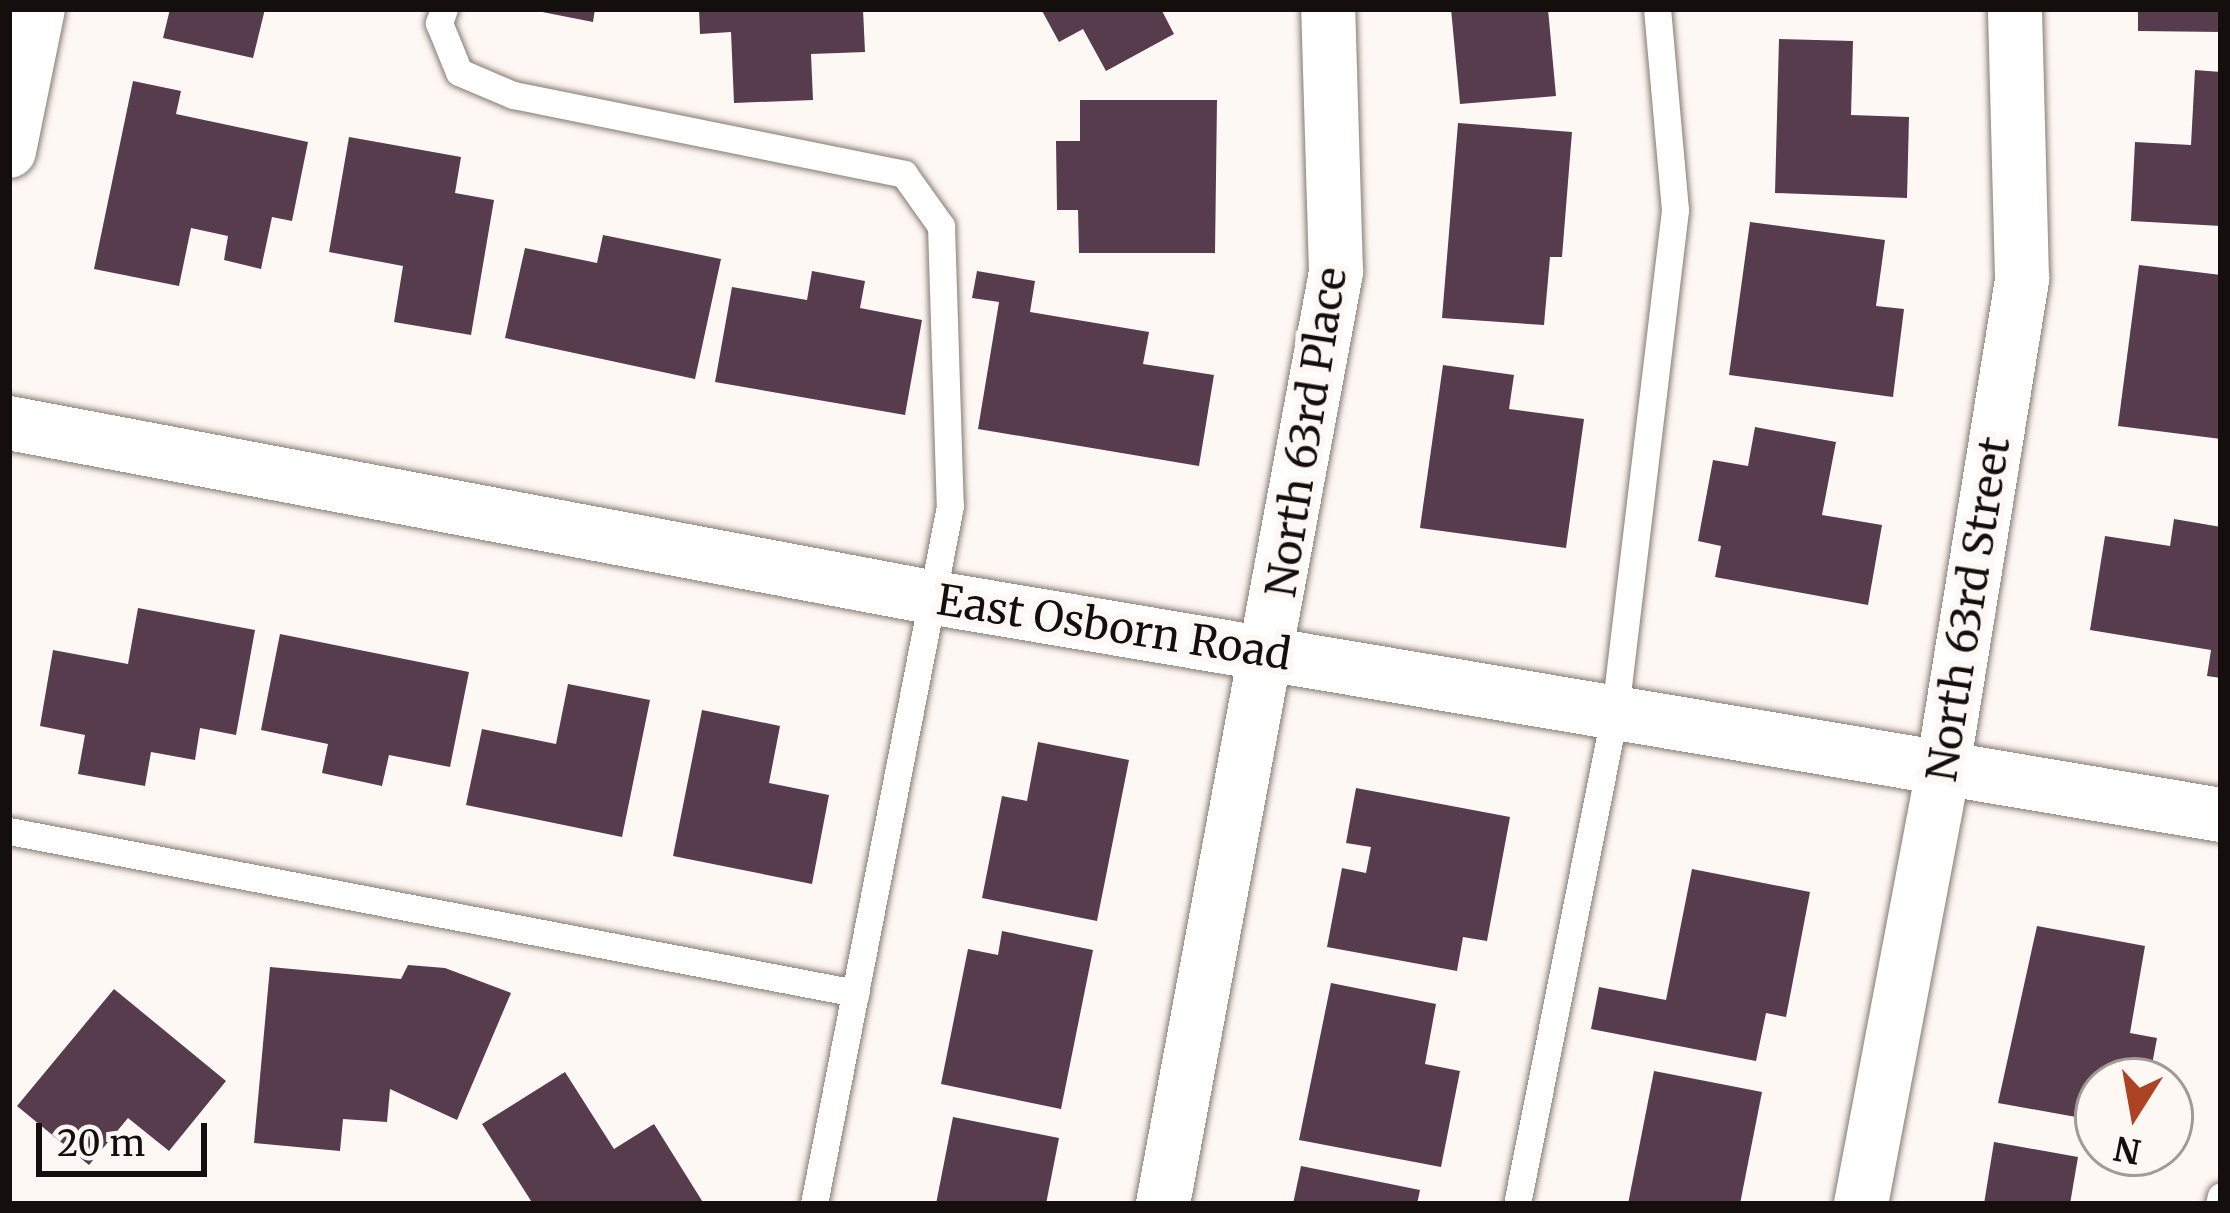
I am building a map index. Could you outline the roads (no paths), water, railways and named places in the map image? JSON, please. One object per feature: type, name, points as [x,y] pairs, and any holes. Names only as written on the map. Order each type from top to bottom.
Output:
[{"type":"street","points":[[9,151],[38,9]]},
{"type":"street","name":"North 63rd Place","points":[[1162,1204],[1270,653],[1336,272],[1328,9]]},
{"type":"street","name":"North 63rd Street","points":[[1862,1204],[1943,768],[2022,278],[2015,9]]},
{"type":"street","name":"East Osborn Road","points":[[9,424],[935,598],[2221,815]]},
{"type":"lane","points":[[444,9],[439,23],[459,72],[513,95],[904,174],[941,226],[950,506],[814,1204]]},
{"type":"lane","points":[[1517,1204],[1615,711],[1675,210],[1657,9]]},
{"type":"lane","points":[[9,831],[856,993]]}]
